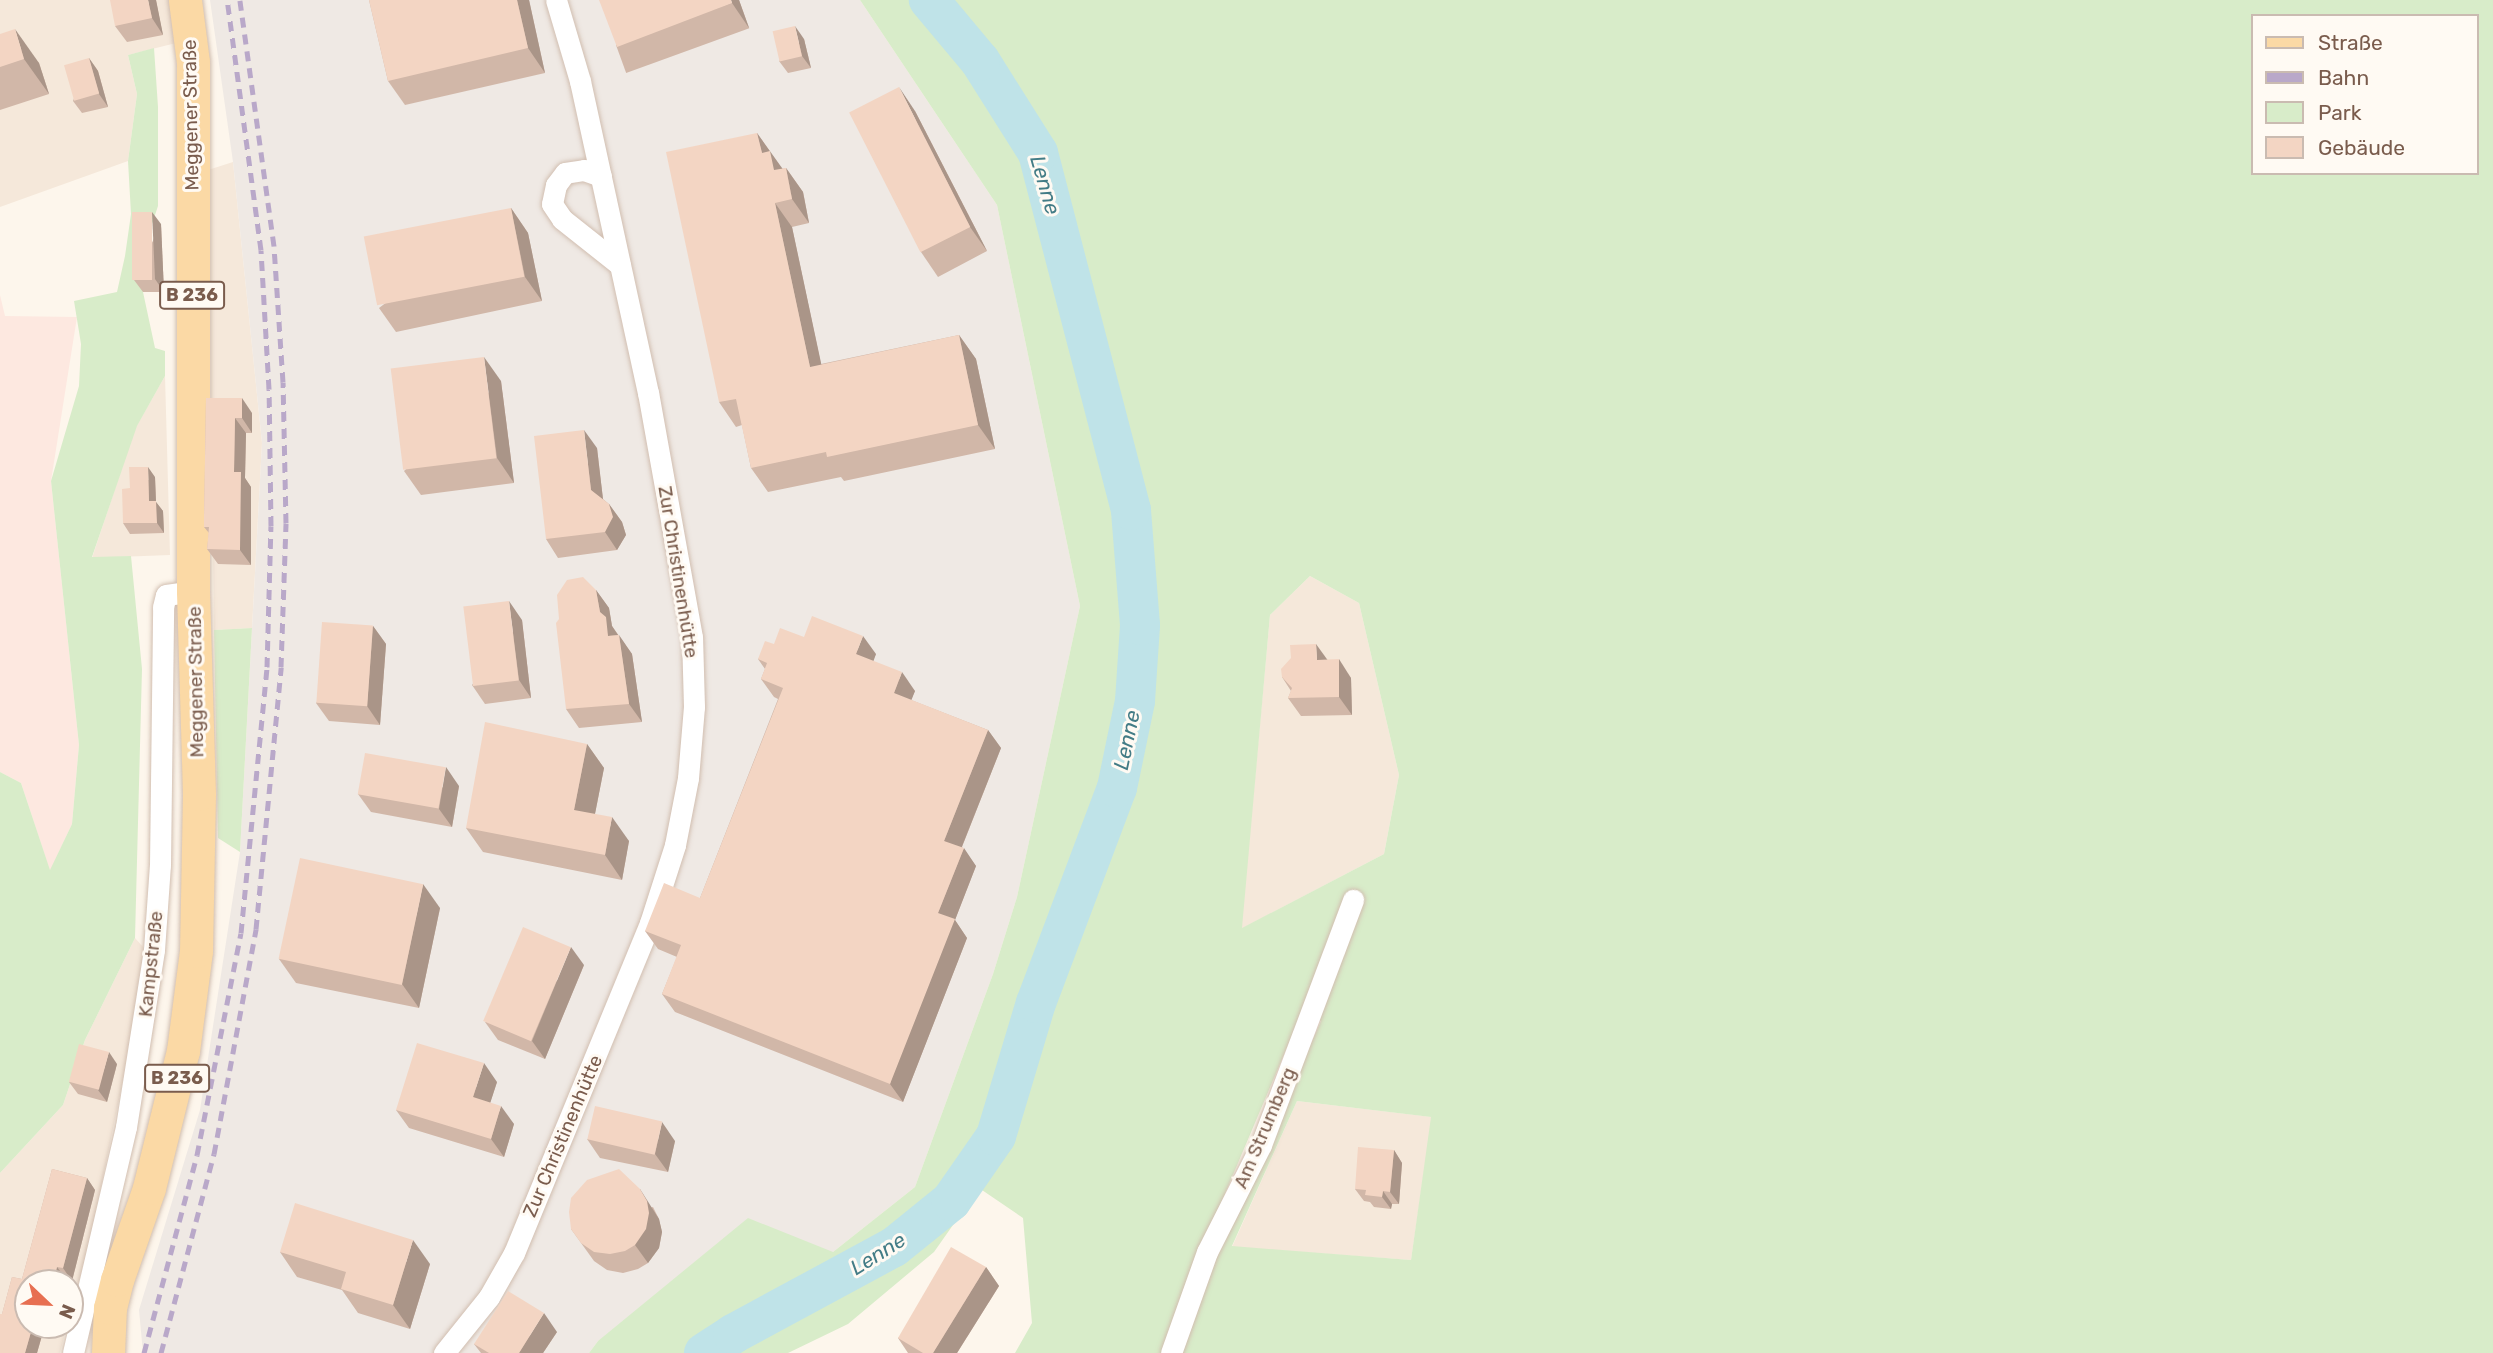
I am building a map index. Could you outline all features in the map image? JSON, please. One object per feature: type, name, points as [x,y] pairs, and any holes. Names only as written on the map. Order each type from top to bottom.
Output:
[{"type":"main road","name":"Meggener Straße","points":[[108,1353],[110,1308],[168,1121],[183,1051],[194,965],[199,794],[193,591],[193,62],[185,0]]},
{"type":"street","name":"Zur Christinenhütte","points":[[444,1353],[489,1297],[514,1253],[650,923],[675,845],[688,778],[694,707],[692,637],[679,551],[580,80],[556,0]]},
{"type":"street","points":[[601,176],[584,170],[565,173],[556,185],[552,204],[562,219],[620,265]]},
{"type":"street","name":"Kampstraße","points":[[73,1353],[126,1127],[154,950],[161,852],[163,607],[166,595],[193,591]]},
{"type":"street","name":"Am Strumberg","points":[[1171,1353],[1207,1252],[1261,1145],[1353,900]]},
{"type":"shaded area","points":[[0,0],[170,0],[176,43],[128,55],[137,94],[128,161],[0,207]]},
{"type":"shaded area","points":[[210,0],[860,0],[997,205],[1080,606],[1017,897],[993,974],[915,1187],[833,1252],[598,1341],[589,1353],[143,1353],[139,1310],[200,1110],[240,852],[262,443],[233,162]]},
{"type":"shaded area","points":[[233,162],[262,443],[252,628],[214,630],[208,170]]},
{"type":"shaded area","points":[[0,295],[5,316],[77,317],[51,481],[79,745],[72,824],[50,871],[21,783],[0,772]]},
{"type":"shaded area","points":[[165,376],[170,555],[92,558],[135,429]]},
{"type":"shaded area","points":[[1310,576],[1359,603],[1399,775],[1384,854],[1241,929],[1270,615]]},
{"type":"shaded area","points":[[135,938],[144,948],[131,1041],[82,1269],[14,1269],[14,1339],[64,1339],[60,1353],[0,1353],[0,1173],[63,1105],[85,1040]]},
{"type":"shaded area","points":[[1297,1101],[1432,1117],[1411,1260],[1232,1247]]},
{"type":"green space","points":[[860,0],[2493,0],[2493,1353],[1181,1353],[1202,1288],[1321,1021],[1302,1012],[1188,1281],[1165,1353],[1015,1353],[1032,1323],[1023,1218],[979,1188],[934,1252],[848,1324],[788,1353],[589,1353],[598,1341],[748,1218],[833,1252],[915,1187],[993,974],[1017,897],[1080,606],[997,205]],"holes":[[[1310,576],[1359,603],[1399,775],[1384,854],[1242,928],[1270,615]],[[1297,1101],[1431,1117],[1411,1260],[1232,1246]]]},
{"type":"green space","points":[[154,48],[158,107],[158,206],[150,230],[143,292],[155,348],[165,351],[165,376],[137,426],[92,557],[131,556],[142,669],[135,938],[85,1040],[63,1105],[0,1173],[0,772],[21,783],[50,870],[72,824],[79,745],[51,481],[79,386],[81,344],[74,301],[117,292],[125,256],[131,214],[128,161],[137,94],[128,55]]},
{"type":"green space","points":[[252,628],[240,852],[218,838],[214,630]]},
{"type":"building","points":[[110,0],[148,0],[152,18],[115,26]]},
{"type":"building","points":[[369,0],[517,0],[528,48],[388,81]]},
{"type":"building","points":[[599,0],[731,0],[732,3],[617,47]]},
{"type":"building","points":[[795,26],[802,56],[780,61],[773,31]]},
{"type":"building","points":[[15,29],[24,59],[0,67],[0,34]]},
{"type":"building","points":[[89,58],[99,94],[74,101],[64,65]]},
{"type":"building","points":[[899,87],[970,227],[920,252],[849,112]]},
{"type":"building","points":[[757,133],[762,153],[770,151],[774,170],[786,168],[792,199],[775,203],[810,367],[959,335],[978,425],[827,457],[826,452],[751,468],[736,399],[719,402],[666,152]]},
{"type":"building","points":[[511,208],[524,277],[377,305],[364,237]]},
{"type":"building","points":[[132,212],[152,212],[152,280],[132,280]]},
{"type":"building","points":[[484,357],[496,458],[403,470],[391,368]]},
{"type":"building","points":[[206,398],[242,398],[242,418],[235,418],[234,472],[241,472],[240,550],[207,549],[209,527],[204,527]]},
{"type":"building","points":[[584,430],[591,490],[609,504],[613,517],[605,532],[546,539],[534,436]]},
{"type":"building","points":[[129,467],[148,467],[149,501],[156,501],[157,523],[123,523],[122,489],[130,488]]},
{"type":"building","points":[[583,577],[596,590],[600,612],[606,617],[608,636],[619,635],[629,704],[566,709],[556,623],[559,619],[557,595],[567,580]]},
{"type":"building","points":[[509,601],[519,680],[473,686],[463,607]]},
{"type":"building","points":[[812,616],[863,636],[856,654],[902,672],[894,693],[988,730],[944,841],[964,848],[938,913],[955,919],[890,1084],[662,994],[681,945],[645,931],[664,883],[700,898],[783,688],[761,679],[767,663],[758,659],[765,641],[774,644],[780,628],[804,637]]},
{"type":"building","points":[[322,622],[373,626],[367,706],[316,703]]},
{"type":"building","points":[[1316,644],[1317,660],[1339,659],[1339,697],[1288,698],[1292,688],[1282,677],[1281,669],[1291,658],[1290,645]]},
{"type":"building","points":[[485,722],[587,744],[574,810],[612,817],[605,855],[466,828]]},
{"type":"building","points":[[365,753],[446,767],[438,809],[358,794]]},
{"type":"building","points":[[300,858],[423,884],[402,985],[279,959]]},
{"type":"building","points":[[523,927],[571,947],[531,1041],[483,1021]]},
{"type":"building","points":[[417,1043],[484,1063],[473,1097],[501,1106],[491,1139],[396,1110]]},
{"type":"building","points":[[79,1044],[109,1052],[99,1090],[69,1082]]},
{"type":"building","points":[[595,1106],[662,1122],[655,1155],[587,1139]]},
{"type":"building","points":[[1358,1147],[1394,1150],[1390,1192],[1383,1191],[1382,1197],[1365,1195],[1366,1190],[1355,1189]]},
{"type":"building","points":[[52,1169],[87,1178],[63,1268],[25,1269]]},
{"type":"building","points":[[619,1169],[640,1189],[647,1201],[649,1213],[646,1229],[635,1245],[625,1251],[610,1254],[594,1252],[581,1243],[571,1229],[571,1198],[587,1180]]},
{"type":"building","points":[[295,1203],[413,1240],[393,1305],[341,1289],[346,1272],[280,1252]]},
{"type":"building","points":[[951,1247],[986,1267],[933,1353],[923,1353],[898,1338]]},
{"type":"building","points":[[12,1277],[14,1339],[29,1339],[25,1353],[0,1353],[0,1314]]},
{"type":"building","points":[[508,1291],[544,1313],[519,1353],[489,1353],[474,1344]]},
{"type":"waterway","name":"Lenne","points":[[704,1353],[733,1334],[894,1247],[951,1201],[996,1136],[1036,1003],[1117,788],[1135,701],[1140,625],[1131,510],[1038,153],[980,61],[929,0]]},
{"type":"railway","points":[[144,1353],[197,1155],[241,933],[267,667],[271,526],[269,389],[261,250],[227,0]]},
{"type":"railway","points":[[161,1353],[214,1154],[256,929],[281,667],[286,523],[283,382],[274,246],[240,0]]}]
